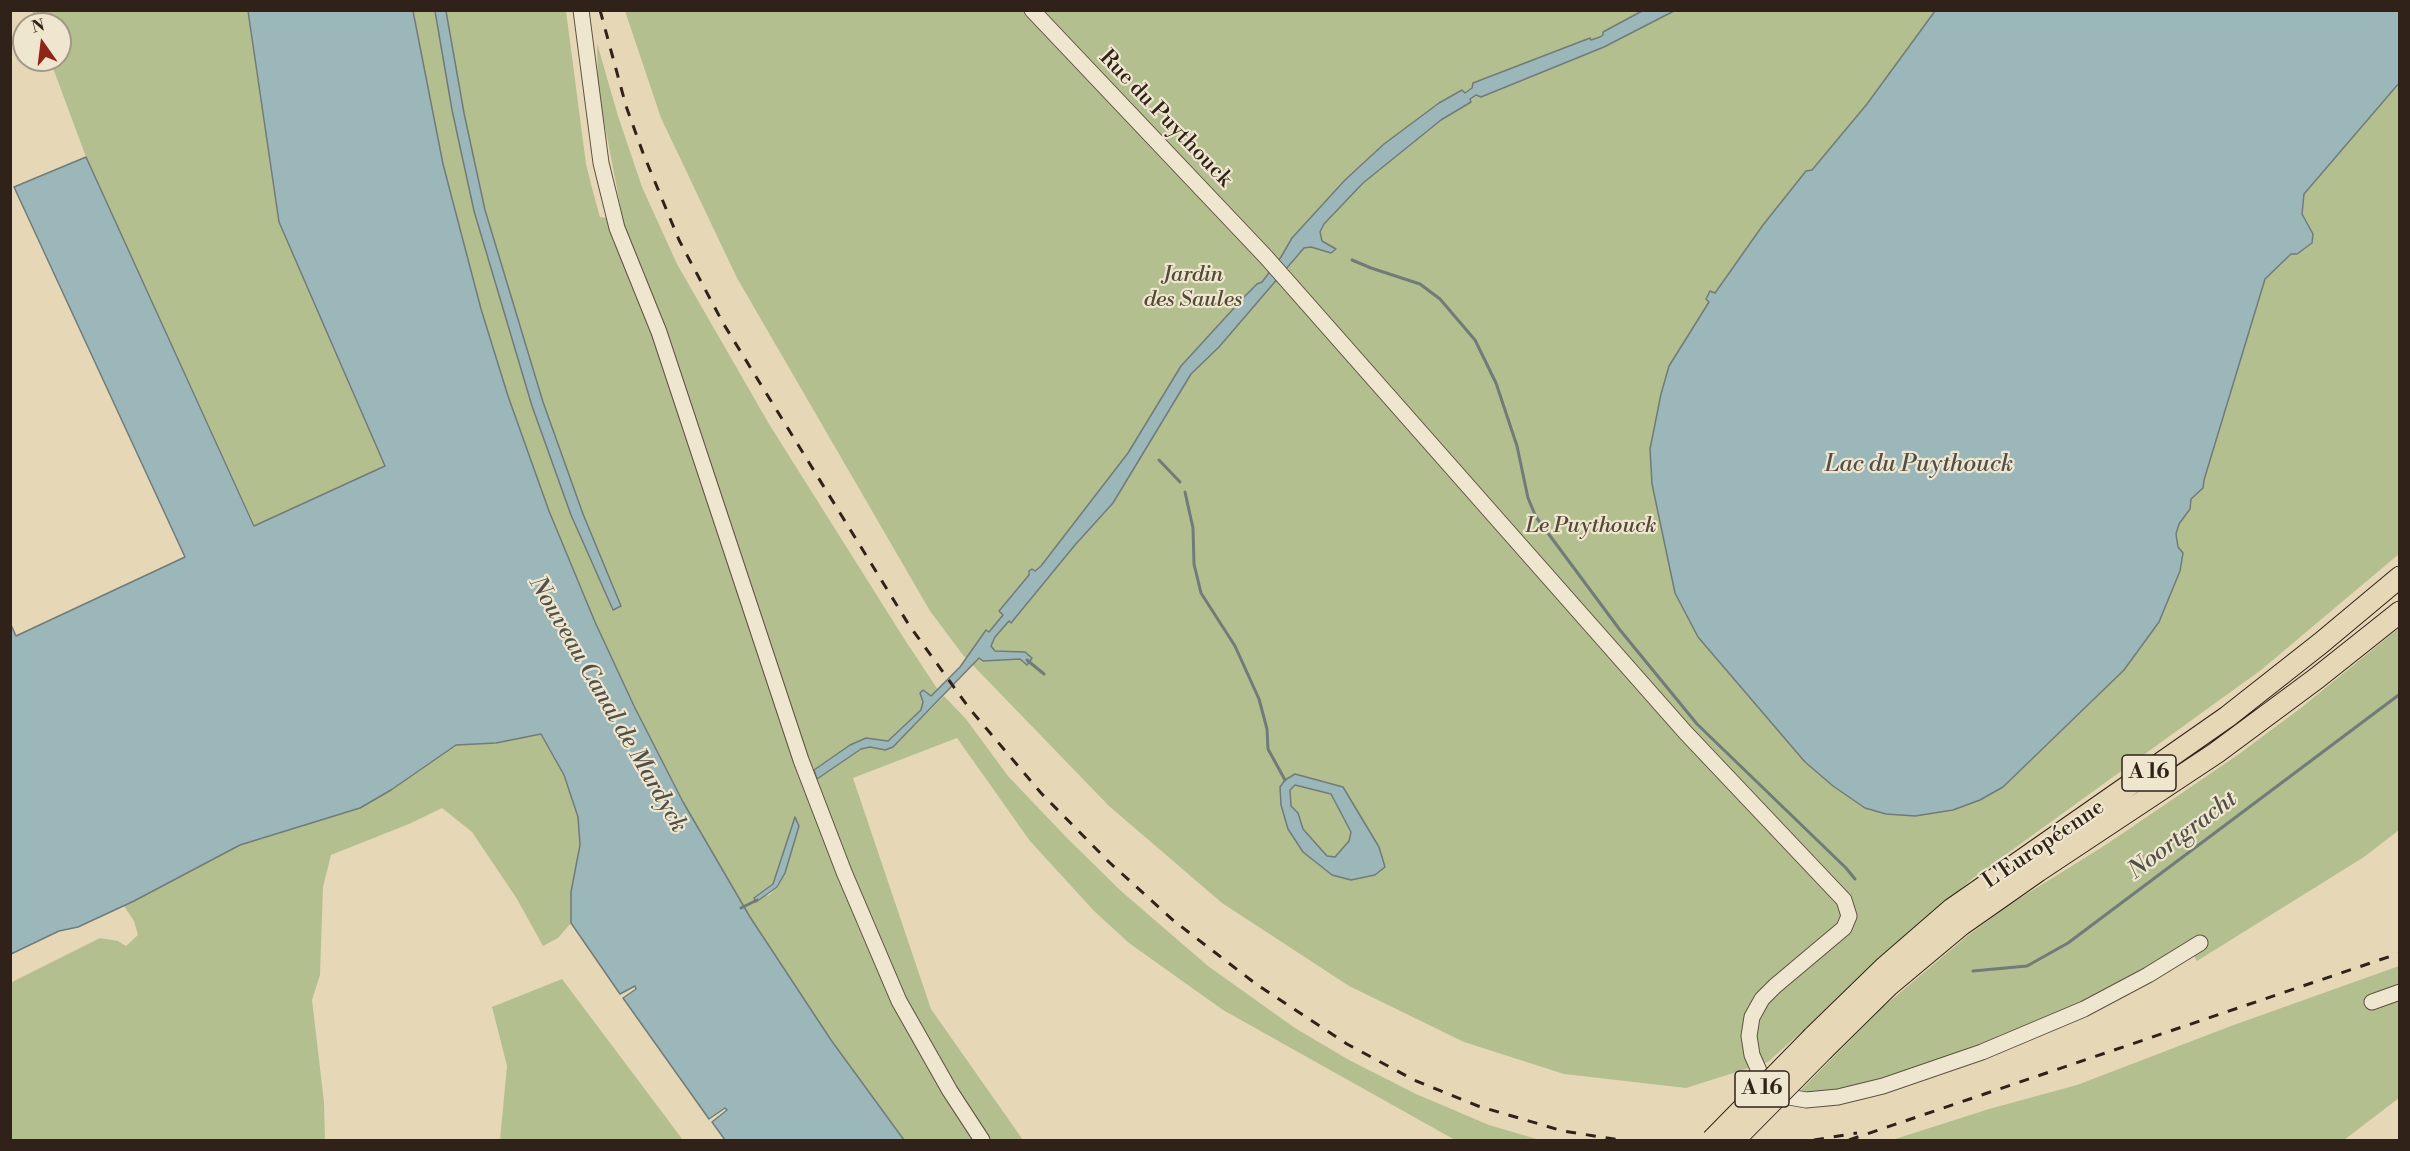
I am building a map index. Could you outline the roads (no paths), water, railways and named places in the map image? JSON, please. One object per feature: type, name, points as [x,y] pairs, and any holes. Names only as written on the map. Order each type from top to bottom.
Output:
[{"type":"highway","name":"L'Européenne","points":[[1734,1140],[1898,955],[1952,909],[2227,717],[2400,577]]},
{"type":"highway","name":"L'Européenne","points":[[1712,1140],[1819,1043],[1961,925],[2038,871],[2217,753],[2309,685],[2400,612]]},
{"type":"street","points":[[581,10],[601,163],[617,228],[659,332],[798,753],[844,872],[900,1001],[950,1090],[982,1140]]},
{"type":"street","name":"Rue du Puythouck","points":[[1032,10],[1268,259],[1661,705],[1844,900],[1849,916],[1844,928],[1775,986],[1755,1011],[1749,1028],[1749,1043],[1754,1062],[1762,1076],[1789,1097],[1800,1100],[1819,1099],[1883,1086],[1982,1052],[2085,1009],[2148,975],[2200,943]]},
{"type":"street","points":[[2372,1002],[2400,992]]},
{"type":"water","name":"Nouveau Canal de Mardyck","points":[[248,11],[413,11],[443,164],[481,309],[508,396],[549,511],[595,622],[634,706],[683,802],[750,917],[831,1040],[904,1140],[725,1140],[712,1122],[727,1110],[725,1108],[709,1119],[623,998],[636,989],[635,986],[620,994],[571,923],[571,892],[580,845],[578,817],[564,775],[541,734],[496,743],[456,745],[391,790],[360,808],[240,845],[134,901],[78,927],[59,931],[11,954],[11,625],[16,636],[185,557],[14,187],[86,157],[254,526],[385,466],[279,222]]},
{"type":"water","points":[[435,11],[446,11],[464,113],[485,210],[543,402],[583,514],[621,606],[613,610],[571,515],[532,406],[474,211],[452,110]]},
{"type":"water","points":[[1642,11],[1674,11],[1604,47],[1481,97],[1476,95],[1470,99],[1471,102],[1441,120],[1363,183],[1324,224],[1320,232],[1322,241],[1336,249],[1331,253],[1311,247],[1304,248],[1219,347],[1191,374],[1113,503],[1011,623],[1009,621],[995,637],[991,646],[995,651],[1025,652],[1032,658],[1027,665],[1020,659],[983,661],[979,658],[893,747],[885,750],[870,747],[861,749],[817,779],[814,770],[850,745],[866,738],[888,741],[921,710],[923,702],[920,693],[923,690],[931,696],[960,667],[986,630],[989,632],[1003,615],[999,611],[1029,575],[1029,571],[1032,569],[1035,571],[1041,566],[1128,453],[1181,366],[1245,296],[1262,282],[1292,238],[1345,180],[1384,144],[1439,103],[1462,90],[1465,93],[1472,88],[1473,83],[1590,38],[1591,40],[1600,37],[1603,32]]},
{"type":"water","name":"Lac du Puythouck","points":[[1935,11],[2399,11],[2400,82],[2304,194],[2302,214],[2313,234],[2312,243],[2297,254],[2291,254],[2265,279],[2203,488],[2191,499],[2190,509],[2179,524],[2176,534],[2178,547],[2183,553],[2180,571],[2159,622],[2124,670],[2003,787],[1980,800],[1953,810],[1915,816],[1886,814],[1865,808],[1833,786],[1805,762],[1698,637],[1675,593],[1652,484],[1650,449],[1669,366],[1709,302],[1706,299],[1710,291],[1715,293],[1763,225],[1806,171],[1812,170],[1867,104]]},
{"type":"water","points":[[1295,774],[1343,787],[1379,847],[1385,867],[1375,875],[1351,880],[1332,875],[1303,852],[1288,829],[1281,805],[1280,787],[1285,780]],"holes":[[[1295,785],[1331,794],[1351,832],[1349,841],[1335,857],[1327,856],[1303,829],[1298,813],[1291,806],[1290,790]]]},
{"type":"water","points":[[795,817],[799,826],[785,873],[777,887],[756,902],[754,898],[773,884]]},
{"type":"waterway","points":[[1352,260],[1420,284],[1440,299],[1475,340],[1496,383],[1517,446],[1528,498],[1536,517],[1620,630],[1697,724],[1855,879]]},
{"type":"waterway","points":[[1159,460],[1180,482]]},
{"type":"waterway","points":[[1185,492],[1193,528],[1194,564],[1201,593],[1235,646],[1259,699],[1267,729],[1268,749],[1285,780]]},
{"type":"waterway","points":[[1027,660],[1044,674]]},
{"type":"waterway","name":"Noortgracht","points":[[1973,971],[2027,966],[2068,943],[2400,694]]},
{"type":"waterway","points":[[741,908],[757,900]]},
{"type":"railway","points":[[600,10],[626,106],[643,153],[679,240],[723,323],[909,625],[969,708],[1041,793],[1109,862],[1174,921],[1256,984],[1347,1044],[1414,1080],[1478,1106],[1563,1131],[1620,1140]]},
{"type":"railway","points":[[1849,1140],[2400,953]]},
{"type":"railway","points":[[1814,1140],[1857,1133]]},
{"type":"park label","name":"Jardin des Saules","points":[[1193,288]]},
{"type":"park label","name":"Le Puythouck","points":[[1591,527]]}]
